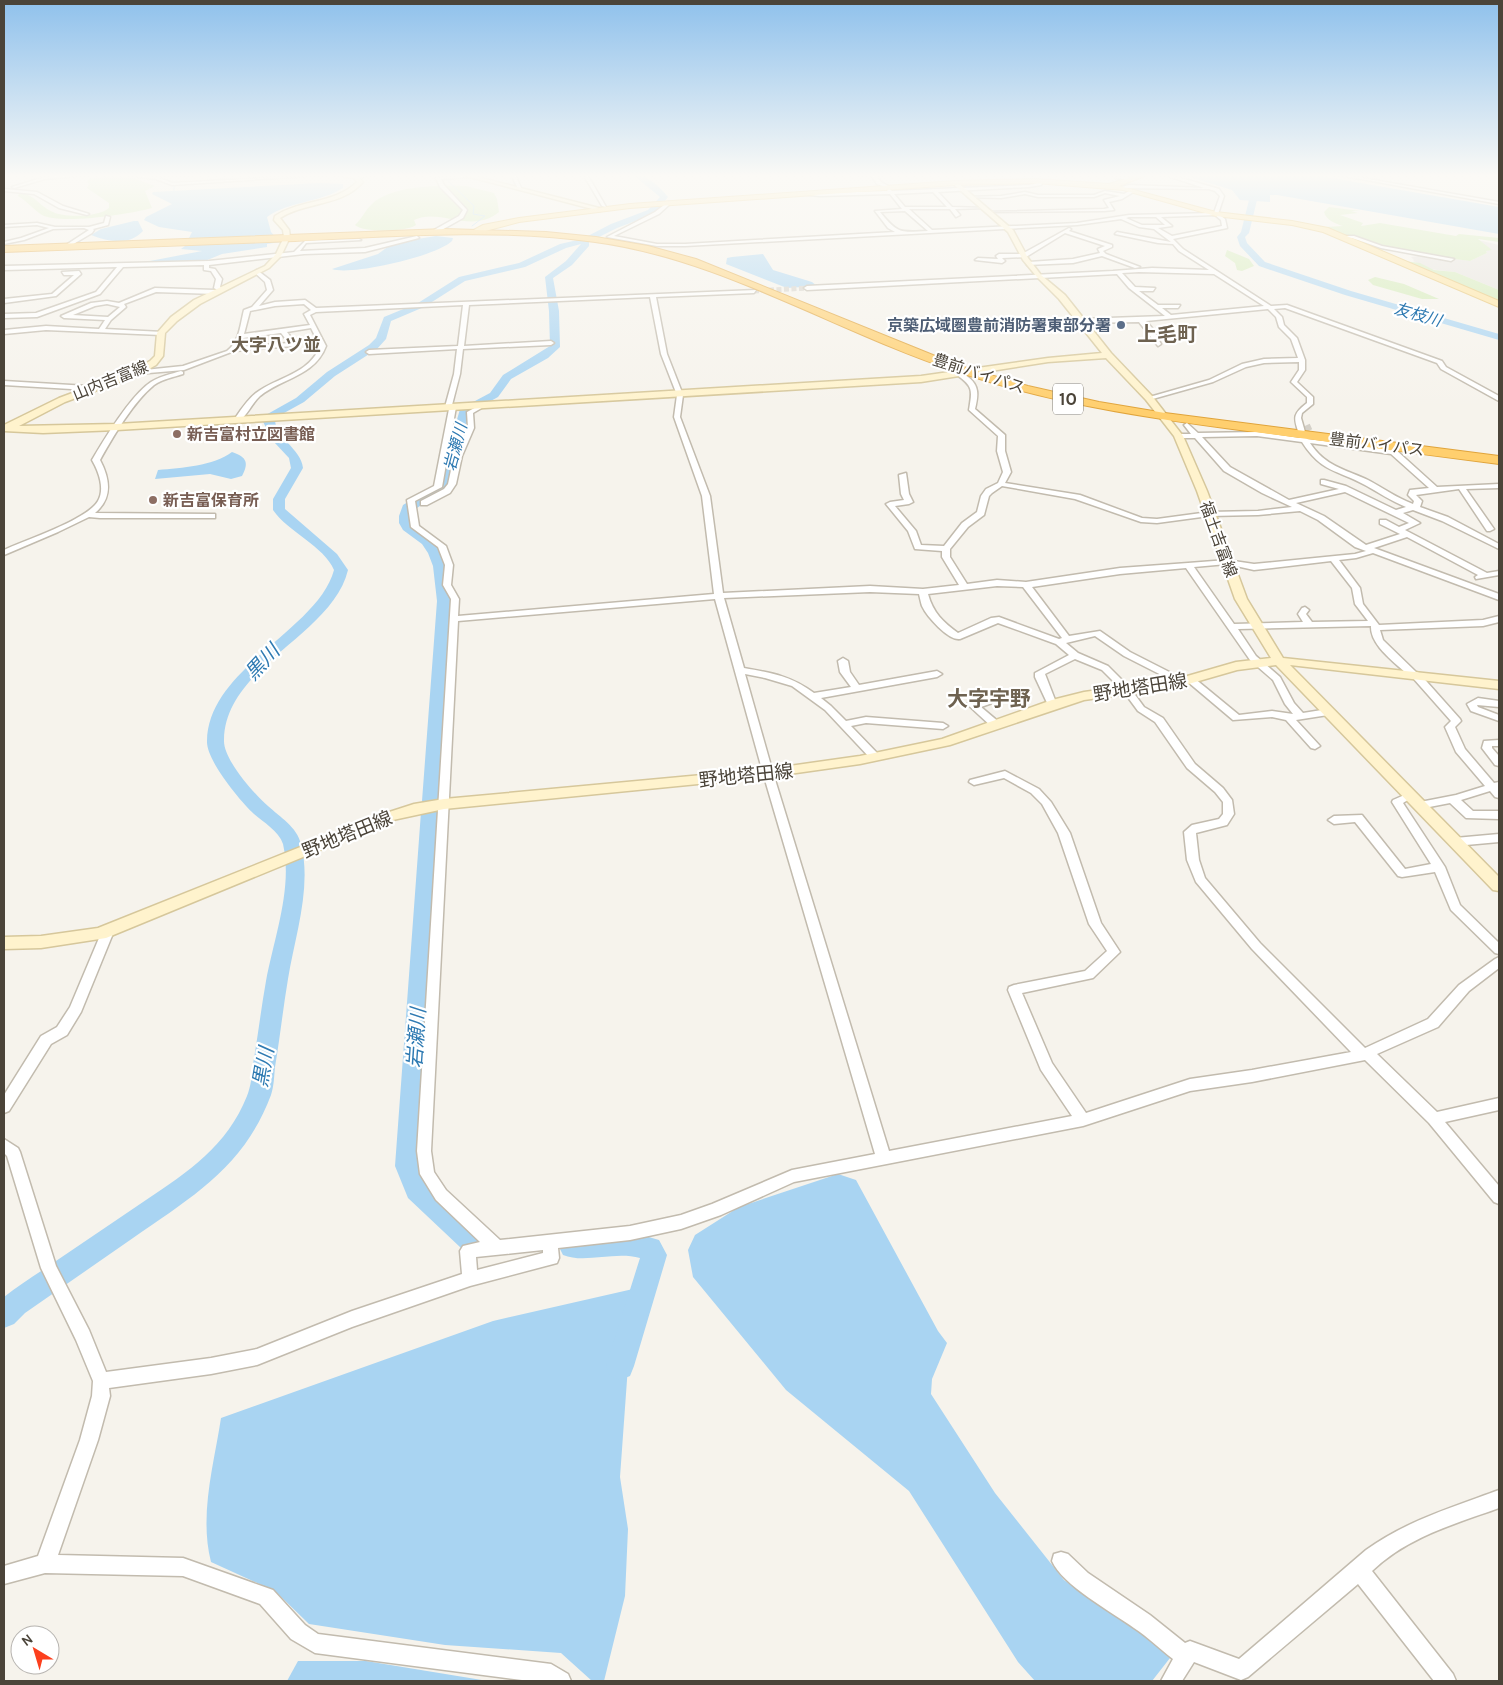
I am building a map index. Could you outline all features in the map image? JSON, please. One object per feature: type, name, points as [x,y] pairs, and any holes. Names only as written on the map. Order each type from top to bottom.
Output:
[{"type":"highway","name":"豊前バイパス","points":[[667,253],[713,268],[969,372],[1162,414],[1499,456]]},
{"type":"highway","name":"豊前バイパス","points":[[1304,432],[1499,460]]},
{"type":"main road","name":"福土吉富線","points":[[1023,253],[1039,276],[1062,297],[1108,355],[1149,398],[1178,436],[1241,599],[1256,627],[1279,661],[1499,886]]},
{"type":"main road","points":[[1380,253],[1499,304]]},
{"type":"main road","points":[[161,333],[184,311],[218,291],[267,267],[279,255]]},
{"type":"main road","name":"山内吉富線","points":[[5,429],[88,388],[137,372],[152,363],[159,356],[161,333]]},
{"type":"main road","points":[[5,429],[42,430],[117,427],[680,395],[921,379],[1048,360],[1108,355]]},
{"type":"main road","name":"野地塔田線","points":[[4,943],[74,938],[108,931],[388,817],[414,809],[444,804],[768,773],[875,757],[945,742],[1052,705],[1084,696],[1187,681],[1236,666],[1279,661],[1499,685]]},
{"type":"street","points":[[4,268],[207,263],[305,253]]},
{"type":"street","points":[[1026,258],[1034,253]]},
{"type":"street","points":[[1189,253],[1269,307],[1279,316],[1281,326],[1294,338],[1302,360],[1302,370],[1294,382],[1310,397],[1310,404],[1305,408],[1308,411],[1305,418],[1304,432],[1312,452],[1327,466],[1364,482],[1412,508],[1445,520],[1499,547]]},
{"type":"street","points":[[1414,253],[1451,259]]},
{"type":"street","points":[[978,260],[1002,260],[1000,256],[1073,261],[1102,254],[1141,268]]},
{"type":"street","points":[[109,319],[64,316],[80,312],[96,302],[120,304],[148,291],[218,291],[219,279],[213,270],[206,269],[207,263]]},
{"type":"street","points":[[4,316],[37,315],[98,293],[122,264]]},
{"type":"street","points":[[807,288],[1118,272],[1160,266],[1181,273],[1215,272]]},
{"type":"street","points":[[18,274],[26,267]]},
{"type":"street","points":[[255,307],[270,290],[268,281],[257,272]]},
{"type":"street","points":[[1118,272],[1135,289],[1170,317]]},
{"type":"street","points":[[4,275],[79,273],[54,295],[4,301]]},
{"type":"street","points":[[1135,289],[1153,289]]},
{"type":"street","points":[[237,420],[258,395],[298,374],[319,356],[323,346],[307,314],[315,310],[754,291]]},
{"type":"street","points":[[653,296],[664,354],[680,395],[677,417],[706,496],[719,596],[768,773],[884,1159]]},
{"type":"street","points":[[4,326],[20,315],[36,298]]},
{"type":"street","points":[[234,349],[246,325],[244,319],[248,310],[255,307],[305,302],[315,310]]},
{"type":"street","points":[[466,303],[461,348],[438,487],[412,505],[411,512],[415,527],[442,546],[449,565],[447,585],[455,599],[424,1151],[427,1174],[441,1195],[496,1247]]},
{"type":"street","points":[[101,330],[109,319],[124,306],[120,304]]},
{"type":"street","points":[[1157,307],[1178,306]]},
{"type":"street","points":[[1080,321],[1142,320],[1269,307],[1292,308],[1440,362],[1443,368],[1499,399]]},
{"type":"street","points":[[57,324],[71,317]]},
{"type":"street","points":[[1142,320],[1158,344]]},
{"type":"street","points":[[239,337],[314,326]]},
{"type":"street","points":[[4,332],[46,328],[161,333]]},
{"type":"street","points":[[137,372],[184,368],[234,349],[293,344],[283,331]]},
{"type":"street","points":[[369,352],[551,343]]},
{"type":"street","points":[[1149,398],[1211,381],[1244,365],[1264,361],[1302,360]]},
{"type":"street","points":[[4,553],[88,514],[100,504],[104,495],[104,474],[96,460],[117,427],[152,384],[186,372],[184,368]]},
{"type":"street","points":[[964,586],[946,557],[946,548],[965,525],[981,513],[989,491],[1001,484],[1007,472],[1001,451],[1002,435],[972,410],[976,399],[975,388],[969,372]]},
{"type":"street","points":[[4,383],[88,388]]},
{"type":"street","points":[[412,505],[447,491],[452,484],[458,456],[471,428],[470,412],[479,406]]},
{"type":"street","points":[[1187,424],[1227,468],[1303,508],[1368,550],[1499,597]]},
{"type":"street","points":[[1178,436],[1198,437],[1304,432],[1393,452],[1435,489]]},
{"type":"street","points":[[1315,443],[1330,463],[1327,466]]},
{"type":"street","points":[[903,475],[905,494],[909,502],[890,504],[894,512],[912,531],[918,547],[946,548]]},
{"type":"street","points":[[1324,482],[1344,489],[1416,523],[1398,530]]},
{"type":"street","points":[[1289,502],[1344,489],[1364,482]]},
{"type":"street","points":[[1001,484],[1077,497],[1140,520],[1158,520],[1209,514],[1258,513],[1303,508]]},
{"type":"street","points":[[1396,513],[1418,505],[1418,501],[1412,495],[1413,492],[1461,487],[1499,486]]},
{"type":"street","points":[[1461,487],[1490,529]]},
{"type":"street","points":[[88,514],[100,516],[212,516]]},
{"type":"street","points":[[1383,522],[1486,575]]},
{"type":"street","points":[[454,619],[719,596],[870,589],[924,592],[997,583],[1026,585],[1120,571],[1227,562],[1254,567],[1334,559],[1368,550],[1406,535]]},
{"type":"street","points":[[1334,559],[1356,588],[1359,604],[1375,626],[1375,634],[1379,641],[1415,675],[1456,721],[1450,727],[1460,750],[1495,785],[1499,795]]},
{"type":"street","points":[[1188,565],[1230,627],[1259,663],[1277,679],[1290,704],[1300,716]]},
{"type":"street","points":[[1467,584],[1486,575],[1499,573]]},
{"type":"street","points":[[1026,585],[1075,656],[1105,668],[1127,690],[1141,709],[1159,720],[1190,766],[1219,790],[1228,802],[1229,814],[1223,822],[1196,828],[1190,832],[1193,860],[1200,879],[1256,946],[1434,1119],[1499,1197]]},
{"type":"street","points":[[924,592],[927,607],[938,622],[957,637],[994,620],[1000,620],[1063,641],[1097,633],[1127,654],[1187,681],[1238,718],[1272,714],[1289,718],[1328,712]]},
{"type":"street","points":[[1306,610],[1302,614],[1309,624]]},
{"type":"street","points":[[1230,627],[1309,624],[1375,626],[1483,623],[1499,619]]},
{"type":"street","points":[[1052,705],[1040,678],[1040,673],[1075,656]]},
{"type":"street","points":[[842,661],[845,672],[857,689]]},
{"type":"street","points":[[740,670],[767,675],[795,684],[811,698],[828,708],[875,757]]},
{"type":"street","points":[[811,698],[938,674]]},
{"type":"street","points":[[992,700],[973,705],[996,725]]},
{"type":"street","points":[[1499,704],[1478,701],[1472,704],[1474,709],[1499,718]]},
{"type":"street","points":[[1289,718],[1315,746]]},
{"type":"street","points":[[844,725],[866,720],[944,726]]},
{"type":"street","points":[[1499,743],[1488,743],[1487,748],[1499,762]]},
{"type":"street","points":[[974,782],[1004,774],[1035,791],[1046,802],[1064,833],[1095,924],[1114,952],[1090,975],[1014,990],[1046,1066],[1083,1120]]},
{"type":"street","points":[[1419,805],[1453,798],[1495,785]]},
{"type":"street","points":[[1409,796],[1397,802],[1439,867],[1455,907],[1499,950]]},
{"type":"street","points":[[1453,798],[1470,815],[1499,815]]},
{"type":"street","points":[[1334,820],[1358,818],[1402,873],[1439,867]]},
{"type":"street","points":[[1455,842],[1499,838]]},
{"type":"street","points":[[4,1106],[46,1040],[62,1031],[76,1008],[108,931]]},
{"type":"street","points":[[470,1279],[468,1251],[529,1242],[550,1242],[630,1233],[681,1222],[716,1210],[792,1176],[1083,1120],[1190,1085],[1252,1076],[1365,1054],[1433,1023],[1464,988],[1498,965]]},
{"type":"street","points":[[1434,1119],[1499,1104]]},
{"type":"street","points":[[4,1145],[13,1152],[49,1268],[83,1336],[101,1381],[101,1396],[89,1440],[45,1564]]},
{"type":"street","points":[[101,1381],[211,1366],[257,1357],[352,1319],[470,1279],[551,1258],[550,1242]]},
{"type":"street","points":[[1171,1681],[1190,1651],[1241,1670],[1359,1570],[1372,1555],[1425,1527],[1499,1499]]},
{"type":"street","points":[[1061,1561],[1081,1580],[1143,1622],[1186,1657]]},
{"type":"street","points":[[4,1575],[45,1564],[182,1567],[266,1597],[298,1632],[315,1643],[551,1674],[561,1681]]},
{"type":"street","points":[[1359,1570],[1446,1681]]},
{"type":"shaded area","points":[[1487,253],[1499,253],[1499,290],[1455,272],[1429,269],[1413,261],[1411,257],[1426,255],[1470,261]]},
{"type":"green space","points":[[1226,253],[1233,253],[1249,259],[1254,266],[1242,271],[1237,270],[1235,263],[1225,256]]},
{"type":"green space","points":[[1405,253],[1487,253],[1470,261]]},
{"type":"green space","points":[[1404,261],[1420,263],[1434,270],[1455,272],[1499,290],[1499,302]]},
{"type":"green space","points":[[1375,277],[1404,284],[1439,299],[1422,299],[1373,285],[1368,280]]},
{"type":"water","points":[[194,253],[231,253],[205,261],[150,261]]},
{"type":"water","points":[[431,253],[394,263],[357,270],[332,269],[378,254]]},
{"type":"water","points":[[763,254],[773,270],[812,282],[817,286],[787,288],[726,264],[727,258]]},
{"type":"water","points":[[232,452],[244,458],[246,464],[242,476],[231,479],[210,474],[155,479],[158,470],[207,463]]},
{"type":"water","points":[[838,1174],[856,1180],[938,1331],[947,1343],[932,1379],[931,1394],[995,1493],[1064,1580],[1167,1651],[1170,1658],[1152,1681],[1035,1681],[1018,1662],[909,1491],[786,1390],[693,1277],[688,1250],[695,1235],[739,1207]]},
{"type":"water","points":[[633,1289],[614,1360],[628,1366],[620,1477],[628,1529],[625,1596],[604,1681],[592,1681],[561,1653],[445,1645],[309,1624],[275,1591],[211,1562],[208,1544],[207,1508],[221,1418],[493,1321]]},
{"type":"water","points":[[298,1661],[366,1661],[488,1681],[287,1681]]},
{"type":"waterway","name":"黒川","points":[[4,1315],[16,1304],[203,1175],[236,1138],[254,1107],[260,1092],[274,995],[292,905],[294,872],[292,844],[276,822],[258,807],[241,787],[226,766],[215,741],[220,716],[234,691],[255,667],[323,603],[337,585],[341,570],[332,557],[279,510],[279,499],[297,468],[295,458],[273,431],[268,420],[270,416],[300,400],[331,374],[373,347],[381,339],[387,319],[421,305],[462,279],[522,265],[549,253]]},
{"type":"waterway","name":"岩瀬川","points":[[431,801],[444,601],[440,566],[435,553],[427,541],[408,527],[405,523],[405,516],[408,508],[445,485],[464,411],[494,395],[507,377],[544,356],[555,347],[554,311],[548,281],[549,277],[569,263],[578,253]]},
{"type":"waterway","name":"友枝川","points":[[1251,253],[1262,264],[1348,293],[1499,337]]},
{"type":"waterway","name":"岩瀬川","points":[[430,812],[407,1166],[417,1190],[470,1240]]},
{"type":"waterway","name":"岩瀬川","points":[[572,1247],[625,1242],[650,1248],[654,1255],[620,1366]]},
{"type":"tunnel","points":[[754,291],[807,288]]},
{"type":"tunnel","points":[[1307,425],[1315,443]]},
{"type":"place","name":"京築広域圏豊前消防署東部分署","points":[[1121,325]]},
{"type":"place","name":"新吉富村立図書館","points":[[177,434]]},
{"type":"place","name":"新吉富保育所","points":[[153,500]]},
{"type":"district","name":"上毛町","points":[[1167,334]]},
{"type":"district","name":"大字八ツ並","points":[[276,345]]},
{"type":"district","name":"大字宇野","points":[[989,699]]}]
